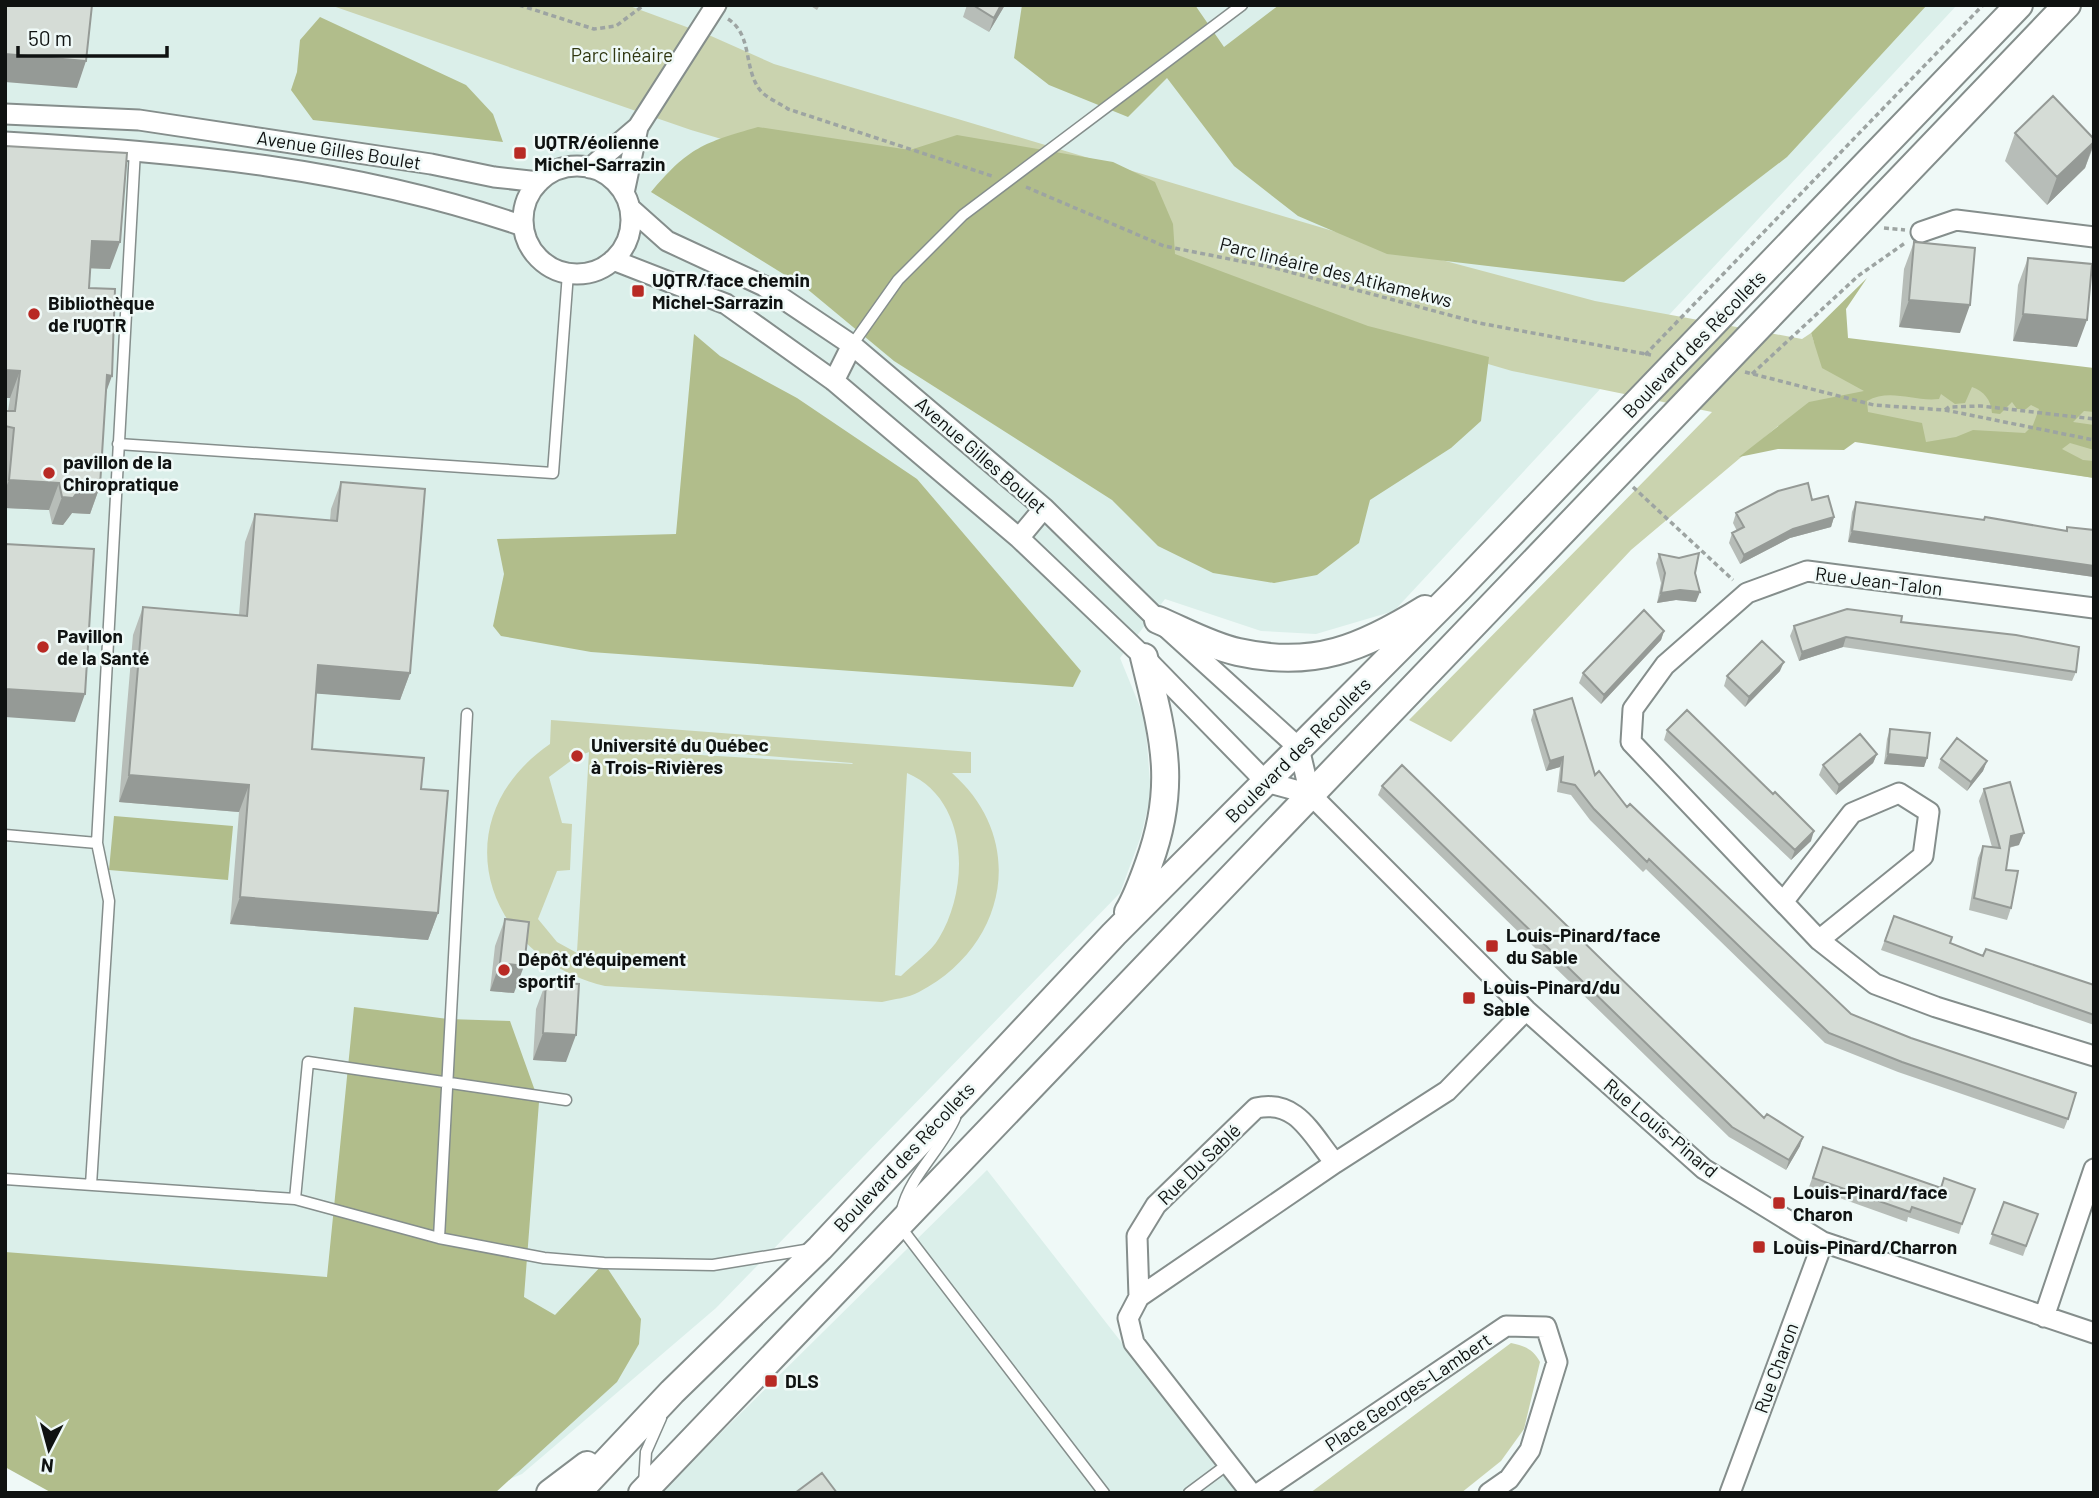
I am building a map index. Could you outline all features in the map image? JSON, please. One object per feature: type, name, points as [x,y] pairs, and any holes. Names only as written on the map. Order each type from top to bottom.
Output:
[{"type":"main road","name":"Boulevard des Récollets","points":[[577,1493],[644,1421],[820,1248],[1114,934],[1460,588],[2019,5]]},
{"type":"main road","name":"Boulevard des Récollets","points":[[643,1492],[2067,5]]},
{"type":"main road","points":[[1158,620],[1237,652],[1308,659],[1357,647],[1460,588]]},
{"type":"main road","points":[[1114,934],[1135,901],[1162,827],[1166,789],[1163,732],[1144,657]]},
{"type":"main road","points":[[550,1493],[644,1421]]},
{"type":"street","points":[[638,127],[627,201],[628,237],[612,260],[584,273],[568,273],[551,267],[538,257],[528,242],[523,226],[529,194],[552,172],[568,166],[590,168],[638,127],[716,5]]},
{"type":"street","name":"Avenue Gilles Boulet","points":[[5,114],[139,120],[539,182]]},
{"type":"street","points":[[135,149],[139,120]]},
{"type":"street","name":"Avenue Gilles Boulet","points":[[5,142],[135,149],[325,173],[452,201],[523,226]]},
{"type":"street","name":"Avenue Gilles Boulet","points":[[590,168],[614,180],[627,201],[667,241],[764,286],[852,345],[1044,508],[1158,620],[1299,748]]},
{"type":"street","points":[[1921,232],[1956,220],[2094,237]]},
{"type":"street","name":"Avenue Gilles Boulet","points":[[612,260],[726,304],[834,381],[1019,538],[1144,657],[1266,782]]},
{"type":"street","points":[[834,381],[852,345]]},
{"type":"street","points":[[1019,538],[1044,508]]},
{"type":"street","name":"Rue Jean-Talon","points":[[2094,608],[1807,571],[1747,593],[1665,666],[1633,709],[1631,742],[1819,940],[1875,984],[1936,1007],[2094,1056]]},
{"type":"street","points":[[1299,748],[1310,794]]},
{"type":"street","name":"Rue Louis-Pinard","points":[[1266,782],[1310,794],[1526,1010],[1704,1169],[1823,1242],[2094,1333]]},
{"type":"street","points":[[1783,902],[1852,813],[1899,793],[1929,812],[1923,856],[1819,940]]},
{"type":"street","points":[[1139,1297],[1335,1163],[1447,1091],[1526,1010]]},
{"type":"street","name":"Rue Du Sablé","points":[[1251,1493],[1134,1343],[1128,1318],[1139,1297],[1137,1236],[1156,1205],[1256,1108],[1273,1104],[1291,1110],[1335,1163]]},
{"type":"street","points":[[2044,1317],[2094,1169]]},
{"type":"street","name":"Rue Charon","points":[[1730,1493],[1823,1242]]},
{"type":"street","name":"Place Georges-Lambert","points":[[1259,1493],[1506,1326],[1546,1327],[1557,1362],[1530,1450],[1508,1479],[1489,1493]]},
{"type":"lane","points":[[852,345],[898,280],[963,215],[1236,7]]},
{"type":"lane","points":[[91,1185],[109,901],[97,843],[135,149]]},
{"type":"lane","points":[[118,444],[553,473],[568,273]]},
{"type":"lane","points":[[439,1238],[467,714]]},
{"type":"lane","points":[[5,835],[97,843]]},
{"type":"lane","points":[[295,1199],[308,1062],[566,1100]]},
{"type":"lane","points":[[966,1091],[945,1140],[907,1193],[899,1224],[1104,1493]]},
{"type":"lane","points":[[5,1179],[295,1199],[439,1238],[544,1258],[713,1265],[820,1248]]},
{"type":"lane","points":[[643,1492],[646,1452],[673,1392]]},
{"type":"lane","points":[[1189,1493],[1228,1464]]},
{"type":"path","points":[[519,5],[594,29],[616,26],[645,5]]},
{"type":"path","name":"Parc linéaire des Atikamekws","points":[[1029,188],[1164,246],[1275,268],[1479,323],[1645,355],[1983,5]]},
{"type":"path","points":[[736,24],[745,41],[750,69],[761,91],[788,109],[990,175]]},
{"type":"path","points":[[1857,225],[1921,232]]},
{"type":"path","points":[[1752,374],[1858,276],[1921,232]]},
{"type":"path","points":[[1737,370],[1874,405],[1945,410],[2094,440]]},
{"type":"path","points":[[1945,410],[1949,407],[1981,406],[2094,419]]},
{"type":"path","points":[[1618,473],[1747,593]]},
{"type":"shaded area","name":"Université du Québec à Trois-Rivières","points":[[5,5],[1957,5],[1394,611],[1316,634],[1261,631],[1165,599],[1120,658],[1145,719],[1151,794],[1141,836],[1120,893],[716,1308],[522,1474],[476,1493],[5,1453]]},
{"type":"shaded area","points":[[987,1170],[1239,1493],[660,1493]]},
{"type":"green space","name":"Parc linéaire","points":[[330,5],[627,5],[711,36],[774,64],[1333,231],[1595,301],[1802,339],[1811,333],[1814,342],[2094,394],[2094,478],[1778,426],[1631,550],[1451,742],[1409,720],[1712,412],[1512,371],[691,130]]},
{"type":"green space","points":[[1022,5],[1195,5],[1224,47],[1279,5],[1927,5],[1787,157],[1624,282],[1387,254],[1298,216],[1234,166],[1167,78],[1128,117],[1049,85],[1014,58]]},
{"type":"green space","points":[[320,17],[466,85],[493,114],[503,142],[313,120],[291,90],[297,72],[300,40]]},
{"type":"green space","points":[[758,127],[910,150],[957,135],[1113,162],[1155,182],[1173,224],[1175,254],[1368,326],[1489,357],[1481,421],[1451,448],[1370,500],[1359,543],[1317,575],[1274,583],[1213,573],[1158,546],[1112,500],[894,361],[806,288],[651,192],[676,165],[698,149]]},
{"type":"green space","points":[[1867,278],[1846,309],[1848,338],[2094,368],[2094,412],[2084,411],[2073,422],[2094,425],[2094,450],[2070,443],[2062,449],[2083,460],[2094,461],[2094,478],[1855,442],[1844,450],[1778,449],[1739,457],[1809,402],[1864,391],[1822,368],[1811,333]],"holes":[[[1972,387],[1988,400],[1992,413],[2000,414],[2012,402],[2017,409],[2026,409],[2031,405],[2039,409],[2033,425],[2025,433],[1973,430],[1956,437],[1926,442],[1922,423],[1868,412],[1867,401],[1876,397],[1893,395],[1939,399],[1941,394],[1955,404],[1965,403]]]},
{"type":"green space","points":[[694,334],[720,356],[797,398],[917,479],[1081,671],[1073,687],[591,652],[501,636],[493,626],[504,574],[497,539],[676,534]]},
{"type":"green space","points":[[551,720],[971,752],[971,773],[952,773],[976,800],[992,830],[998,860],[997,891],[988,921],[972,948],[949,972],[915,994],[882,1002],[605,986],[563,970],[530,946],[505,916],[491,882],[487,846],[495,809],[516,775],[550,744]],"holes":[[[610,743],[852,763],[853,764],[598,749]],[[589,752],[577,953],[557,942],[538,919],[557,871],[570,870],[572,824],[562,823],[549,777],[576,757]],[[907,773],[927,785],[943,803],[953,823],[959,870],[949,917],[936,943],[901,976],[895,975]]]},
{"type":"green space","points":[[114,816],[233,826],[228,880],[109,870]]},
{"type":"green space","points":[[354,1007],[448,1019],[510,1021],[539,1102],[524,1297],[555,1315],[604,1263],[641,1319],[639,1344],[617,1382],[495,1493],[52,1493],[5,1467],[5,1252],[327,1277]]},
{"type":"green space","points":[[1511,1343],[1528,1349],[1540,1362],[1524,1429],[1501,1461],[1461,1493],[1310,1493]]},
{"type":"building","points":[[5,5],[92,5],[86,61],[5,54]]},
{"type":"building","points":[[973,5],[1001,5],[994,18]]},
{"type":"building","points":[[2053,96],[2094,139],[2057,177],[2015,133]]},
{"type":"building","points":[[5,146],[127,153],[120,242],[92,241],[89,288],[115,289],[112,376],[107,375],[100,486],[82,486],[73,498],[62,497],[59,483],[9,480],[14,428],[5,426],[5,411],[15,411],[20,371],[5,370]]},
{"type":"building","points":[[1914,242],[1975,248],[1970,305],[1909,300]]},
{"type":"building","points":[[2028,258],[2092,264],[2087,320],[2023,314]]},
{"type":"building","points":[[341,482],[425,489],[410,673],[318,665],[312,749],[424,758],[421,789],[448,791],[438,913],[240,897],[249,785],[129,775],[143,607],[247,616],[255,514],[337,521]]},
{"type":"building","points":[[1808,483],[1812,500],[1828,496],[1834,517],[1793,529],[1744,555],[1732,533],[1744,527],[1736,513],[1778,491]]},
{"type":"building","points":[[1856,502],[1984,520],[1985,517],[2067,531],[2067,527],[2094,530],[2094,566],[1852,531]]},
{"type":"building","name":"Pavillon de la Santé","points":[[5,544],[94,549],[85,694],[5,689]]},
{"type":"building","points":[[1699,553],[1695,573],[1700,592],[1680,590],[1661,593],[1665,573],[1659,554],[1679,558]]},
{"type":"building","points":[[1847,609],[1902,616],[1901,622],[2016,635],[2079,647],[2076,672],[1846,637],[1802,652],[1794,626]]},
{"type":"building","points":[[1644,610],[1664,631],[1604,695],[1583,673]]},
{"type":"building","points":[[1762,641],[1784,662],[1749,697],[1727,676]]},
{"type":"building","points":[[1572,698],[1595,775],[1599,771],[1627,807],[1630,804],[1851,1014],[1911,1038],[2076,1093],[2068,1119],[1902,1062],[1829,1033],[1649,859],[1647,862],[1594,809],[1575,785],[1561,782],[1563,757],[1550,761],[1534,710]]},
{"type":"building","points":[[1687,710],[1814,831],[1795,850],[1667,730]]},
{"type":"building","points":[[1890,729],[1930,733],[1927,758],[1888,754]]},
{"type":"building","points":[[1860,734],[1877,754],[1839,785],[1823,765]]},
{"type":"building","points":[[1957,738],[1987,761],[1971,782],[1941,759]]},
{"type":"building","points":[[1402,765],[1764,1118],[1767,1114],[1803,1137],[1789,1160],[1732,1127],[1382,786]]},
{"type":"building","points":[[2010,782],[2024,833],[2011,836],[2006,870],[2018,871],[2011,908],[1974,898],[1983,846],[2000,848],[1984,789]]},
{"type":"building","points":[[1894,916],[1952,937],[1950,943],[1983,956],[1986,949],[2094,985],[2094,1015],[1885,941]]},
{"type":"building","points":[[505,919],[529,922],[524,966],[500,963]]},
{"type":"building","points":[[546,982],[579,984],[576,1035],[543,1033]]},
{"type":"building","points":[[1823,1147],[1941,1188],[1944,1178],[1975,1189],[1962,1224],[1912,1207],[1910,1212],[1813,1178]]},
{"type":"building","points":[[2004,1202],[2038,1214],[2026,1246],[1992,1234]]},
{"type":"building","points":[[822,1473],[837,1493],[795,1493]]},
{"type":"place","name":"UQTR/éolienne Michel-Sarrazin","points":[[520,153]]},
{"type":"place","name":"UQTR/face chemin Michel-Sarrazin","points":[[638,291]]},
{"type":"place","name":"Bibliothèque de l'UQTR","points":[[34,314]]},
{"type":"place","name":"pavillon de la Chiropratique","points":[[49,473]]},
{"type":"place","name":"Pavillon de la Santé","points":[[43,647]]},
{"type":"place","name":"Université du Québec à Trois-Rivières","points":[[577,756]]},
{"type":"place","name":"Louis-Pinard/face du Sable","points":[[1492,946]]},
{"type":"place","name":"Dépôt d'équipement sportif","points":[[504,970]]},
{"type":"place","name":"Louis-Pinard/du Sable","points":[[1469,998]]},
{"type":"place","name":"Louis-Pinard/face Charon","points":[[1779,1203]]},
{"type":"place","name":"Louis-Pinard/Charron","points":[[1759,1247]]},
{"type":"place","name":"DLS","points":[[771,1381]]}]
